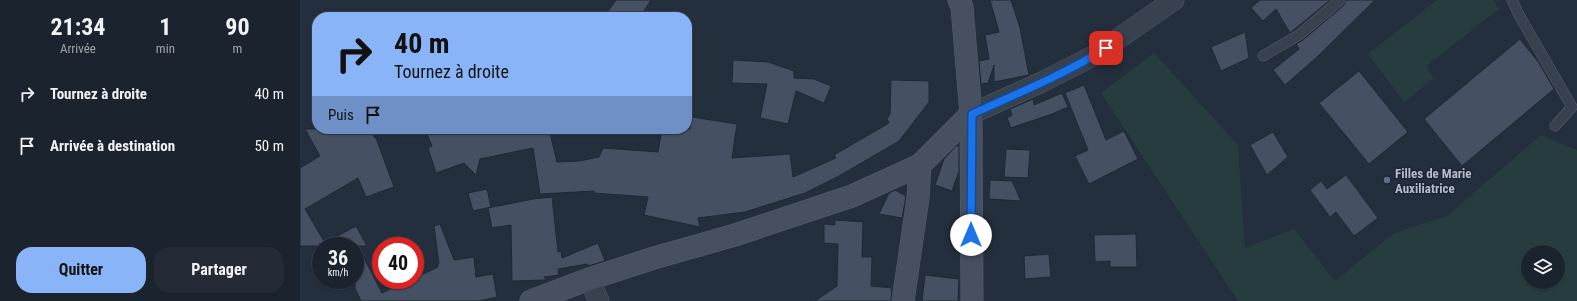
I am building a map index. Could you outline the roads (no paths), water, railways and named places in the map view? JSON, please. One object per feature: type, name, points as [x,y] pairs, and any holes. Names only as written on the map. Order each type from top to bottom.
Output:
[{"type":"street","points":[[959,0],[962,7],[972,114],[972,301]]},
{"type":"street","points":[[531,301],[589,279],[654,258],[735,235],[852,196],[920,165],[972,114],[1042,82],[1095,55],[1174,0]]},
{"type":"street","points":[[903,301],[918,198],[920,165]]},
{"type":"street","points":[[589,279],[599,301]]},
{"type":"lane","points":[[1264,56],[1299,35],[1340,0]]},
{"type":"lane","points":[[1512,0],[1519,15],[1572,107],[1555,126]]},
{"type":"place","name":"Filles de Marie Auxiliatrice","points":[[1387,180]]}]
